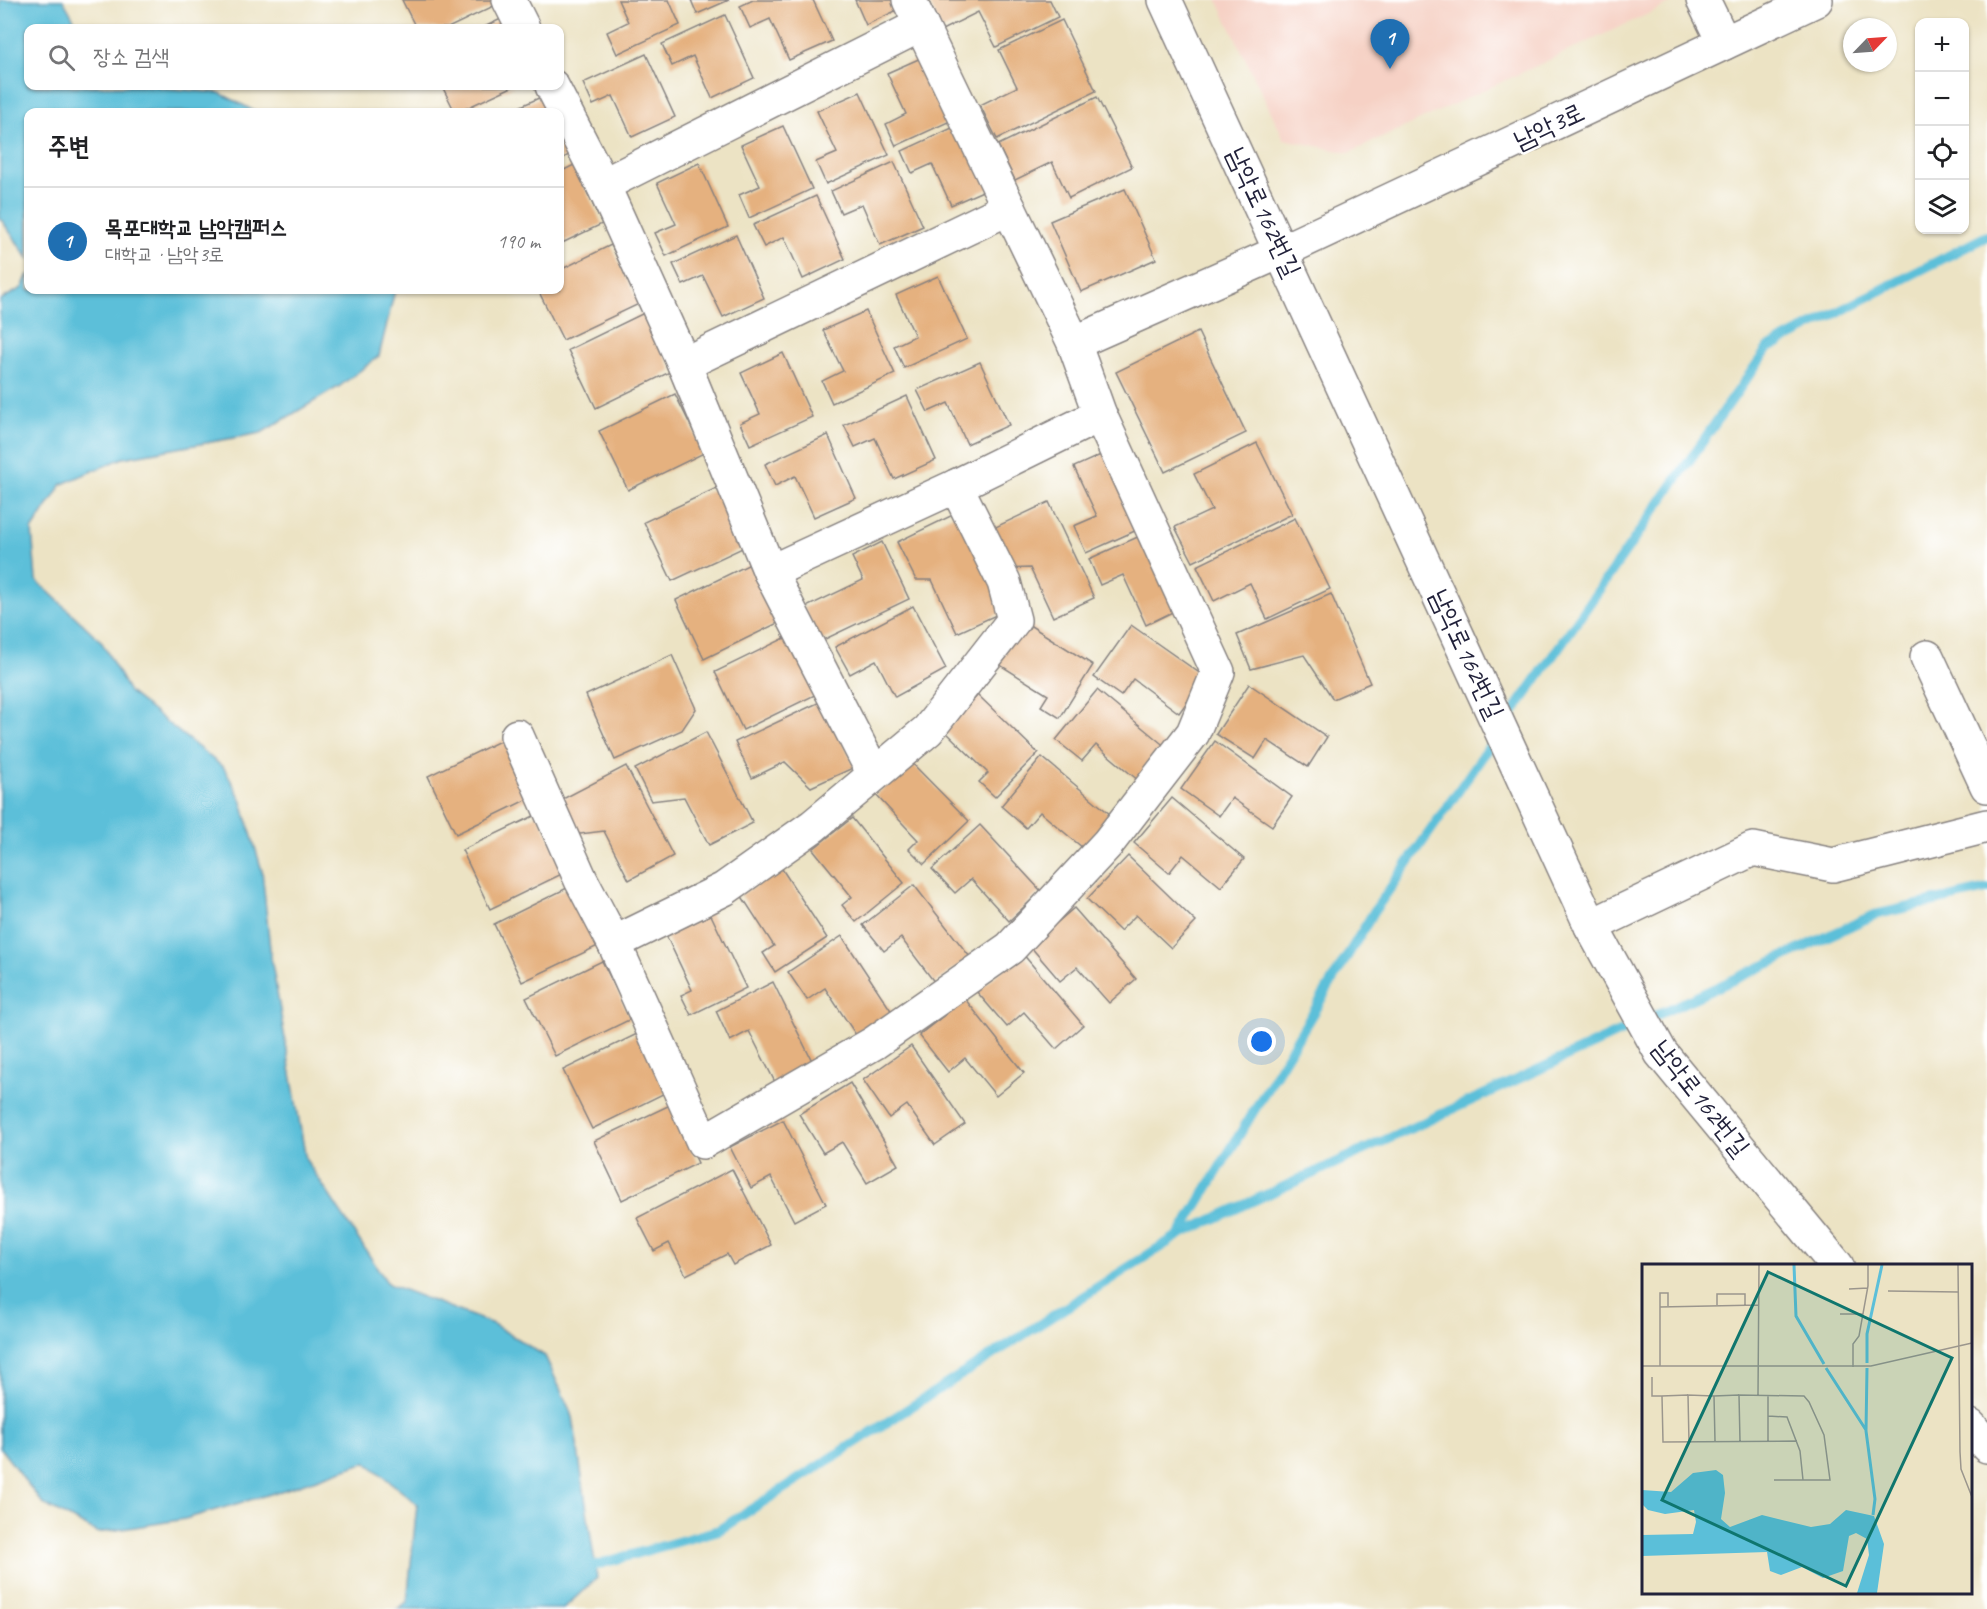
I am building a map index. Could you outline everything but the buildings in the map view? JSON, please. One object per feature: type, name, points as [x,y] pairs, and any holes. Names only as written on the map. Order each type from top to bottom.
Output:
[{"type":"street","points":[[509,0],[521,24]]},
{"type":"street","name":"남악로162번길","points":[[1165,0],[1598,937],[1661,1053],[1835,1264]]},
{"type":"street","points":[[1703,0],[1724,43]]},
{"type":"street","name":"남악3로","points":[[1074,343],[1282,251],[1816,0]]},
{"type":"street","points":[[517,736],[581,880],[614,943],[703,1142],[874,1043],[1010,948],[1108,843],[1193,733],[1218,672],[1100,415],[1074,343],[915,12],[603,185]]},
{"type":"street","points":[[554,90],[563,108]]},
{"type":"street","points":[[564,109],[603,185],[684,364],[770,572],[874,774]]},
{"type":"street","points":[[684,364],[1009,208]]},
{"type":"street","points":[[770,572],[956,486],[1100,415]]},
{"type":"street","points":[[614,943],[724,889],[813,826],[928,730],[1014,620],[1004,582],[956,486]]},
{"type":"street","points":[[1927,657],[1987,786]]},
{"type":"street","points":[[1598,937],[1753,849],[1833,865],[1987,826]]},
{"type":"street","points":[[1972,1427],[1987,1446]]},
{"type":"shaded area","points":[[1217,0],[1678,0],[1349,153],[1284,139]]},
{"type":"water","points":[[0,0],[63,0],[77,24],[24,24],[24,90],[185,90],[220,93],[248,108],[24,108],[24,252],[0,218]]},
{"type":"water","points":[[24,283],[24,294],[394,294],[379,356],[340,386],[261,433],[123,458],[62,484],[32,530],[36,580],[101,641],[129,692],[224,768],[241,799],[262,871],[271,958],[306,1160],[388,1284],[493,1324],[545,1356],[573,1417],[597,1578],[563,1609],[397,1609],[407,1602],[417,1504],[366,1462],[284,1490],[185,1519],[98,1533],[43,1504],[0,1448],[0,300],[22,288]]},
{"type":"waterway","points":[[1179,1235],[1375,910],[1768,348],[1987,236]]},
{"type":"waterway","points":[[582,1569],[719,1530],[1179,1235],[1874,915],[1987,889]]},
{"type":"place","name":"목포대학교 남악캠퍼스","points":[[1390,69]]}]
